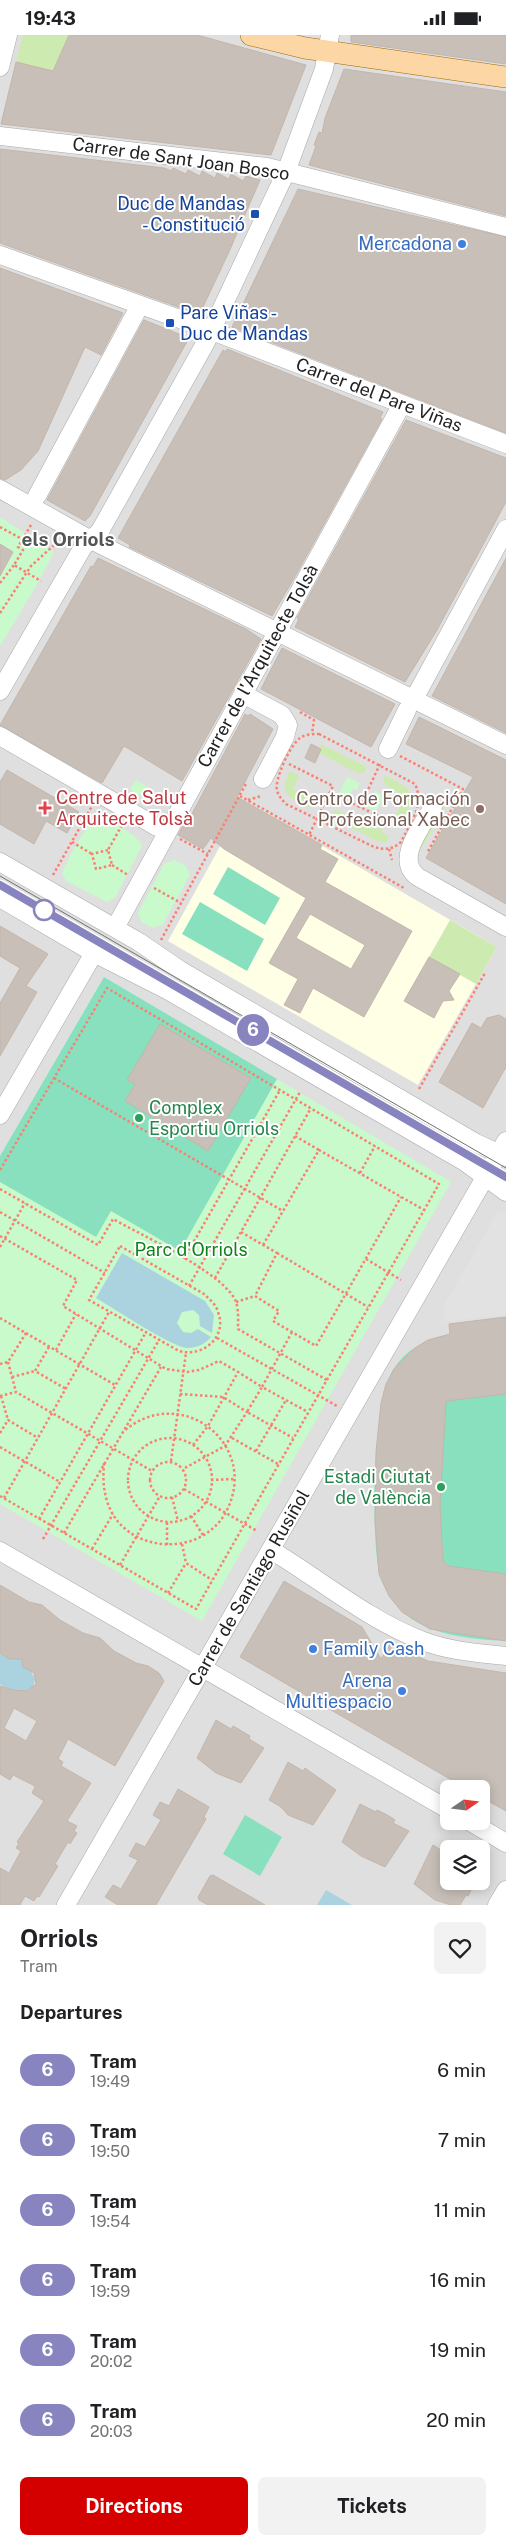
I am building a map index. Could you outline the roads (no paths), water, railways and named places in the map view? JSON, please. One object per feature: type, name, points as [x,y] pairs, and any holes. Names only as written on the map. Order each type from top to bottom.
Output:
[{"type":"main road","points":[[251,35],[329,43],[506,77]]},
{"type":"street","points":[[0,67],[5,38]]},
{"type":"street","points":[[0,691],[83,547],[100,531],[210,331],[286,172],[324,69],[329,43]]},
{"type":"street","name":"Carrer de Sant Joan Bosco","points":[[0,136],[268,167],[506,227]]},
{"type":"street","name":"Carrer del Pare Viñas","points":[[0,255],[210,331],[506,444]]},
{"type":"street","points":[[38,504],[140,305]]},
{"type":"street","name":"Carrer de l'Arquitecte Tolsà","points":[[115,928],[402,404]]},
{"type":"street","points":[[0,489],[38,504],[91,540],[277,631],[410,704],[506,745]]},
{"type":"street","points":[[384,757],[410,704],[506,529]]},
{"type":"street","points":[[243,694],[282,715],[288,725],[285,737],[256,779]]},
{"type":"street","points":[[0,736],[157,827]]},
{"type":"street","points":[[432,807],[407,856],[409,868],[418,877],[506,927]]},
{"type":"street","points":[[0,862],[115,928],[188,975],[476,1143],[504,1150]]},
{"type":"street","points":[[0,898],[94,953],[167,989],[465,1162],[506,1192]]},
{"type":"street","points":[[0,1115],[94,953]]},
{"type":"street","name":"Carrer de Santiago Rusiñol","points":[[66,1905],[486,1178],[504,1150]]},
{"type":"street","points":[[271,1550],[388,1625],[423,1641],[449,1649],[506,1656]]},
{"type":"street","points":[[0,1551],[440,1805]]},
{"type":"street","points":[[484,1830],[506,1843]]},
{"type":"street","points":[[497,1905],[506,1890]]},
{"type":"water","points":[[122,1253],[205,1301],[214,1315],[212,1333],[200,1326],[199,1315],[193,1310],[182,1312],[177,1323],[183,1332],[191,1333],[198,1329],[211,1337],[194,1347],[179,1346],[96,1298]]},
{"type":"water","points":[[20,1650],[25,1664],[23,1667],[30,1670],[35,1679],[33,1687],[25,1691],[8,1689],[0,1684],[0,1654],[5,1655]]},
{"type":"water","points":[[326,1890],[352,1905],[317,1905]]},
{"type":"tram line","points":[[0,876],[506,1168]]},
{"type":"tram line","points":[[0,885],[506,1177]]},
{"type":"tram line","name":"6","points":[[0,885],[506,1177]]},
{"type":"place","name":"Duc de Mandas - Constitució","points":[[255,214]]},
{"type":"place","name":"Mercadona","points":[[462,244]]},
{"type":"place","name":"Pare Viñas - Duc de Mandas","points":[[170,323]]},
{"type":"place","name":"Centre de Salut Arquitecte Tolsà","points":[[45,808]]},
{"type":"place","name":"Centro de Formación Profesional Xabec","points":[[480,809]]},
{"type":"place","name":"Complex Esportiu Orriols","points":[[139,1118]]},
{"type":"place","name":"Estadi Ciutat de València","points":[[441,1487]]},
{"type":"place","name":"Family Cash","points":[[313,1649]]},
{"type":"place","name":"Arena Multiespacio","points":[[402,1691]]},
{"type":"district","name":"els Orriols","points":[[68,539]]},
{"type":"park label","name":"Parc d'Orriols","points":[[191,1250]]}]
